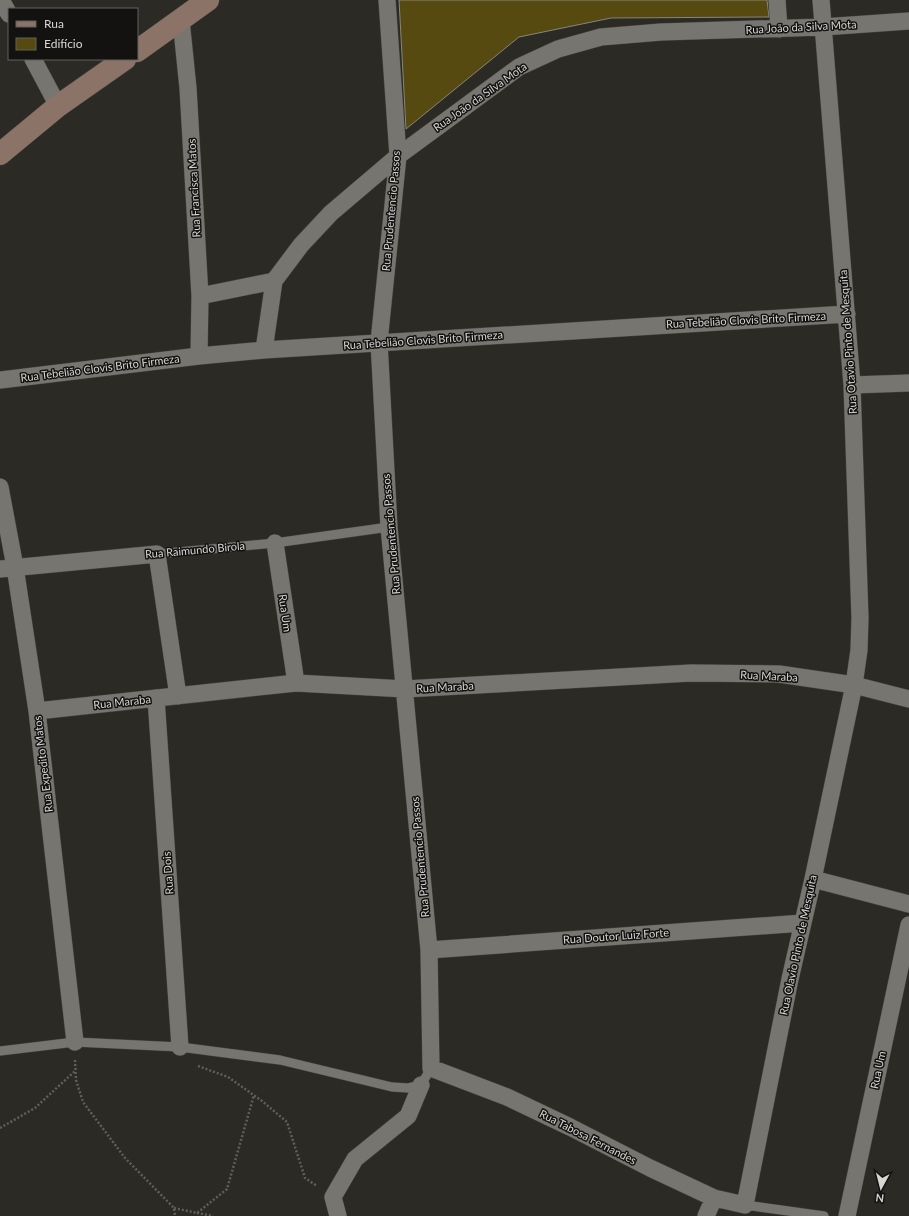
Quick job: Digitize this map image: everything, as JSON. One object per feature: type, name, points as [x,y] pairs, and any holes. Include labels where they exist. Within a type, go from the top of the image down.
[{"type":"street","points":[[1,0],[8,12]]},
{"type":"street","points":[[138,49],[182,20],[208,0]]},
{"type":"street","name":"Rua Prudentencio Passos","points":[[387,0],[398,156],[378,342],[389,527],[429,950],[431,1068]]},
{"type":"street","points":[[777,0],[779,29]]},
{"type":"street","name":"Rua Otavio Pinto de Mesquita","points":[[821,0],[852,385],[860,618],[859,650],[854,685]]},
{"type":"street","name":"Rua Francisca Matos","points":[[182,20],[188,88],[200,296],[199,356]]},
{"type":"street","name":"Rua João da Silva Mota","points":[[264,350],[274,281],[301,245],[321,224],[398,156],[519,67],[558,49],[601,37],[661,32],[823,28],[909,21]]},
{"type":"street","points":[[34,60],[58,106]]},
{"type":"street","points":[[0,154],[58,106],[124,60]]},
{"type":"street","points":[[200,296],[274,281]]},
{"type":"street","name":"Rua Tebelião Clovis Brito Firmeza","points":[[0,380],[199,356],[264,350],[847,314]]},
{"type":"street","points":[[852,385],[909,383]]},
{"type":"street","name":"Rua Expedito Matos","points":[[0,487],[7,568],[37,711],[76,1042]]},
{"type":"street","name":"Rua Um","points":[[275,543],[296,683]]},
{"type":"street","points":[[157,554],[178,696]]},
{"type":"street","name":"Rua Raimundo Birola","points":[[7,568],[157,554]]},
{"type":"street","name":"Rua Maraba","points":[[37,711],[296,683],[405,689],[691,673],[779,674],[854,685],[909,699]]},
{"type":"street","name":"Rua Olavio Pinto de Mesquita","points":[[745,1205],[788,987],[813,879],[854,685]]},
{"type":"street","name":"Rua Dois","points":[[156,698],[180,1047]]},
{"type":"street","points":[[813,879],[909,904]]},
{"type":"street","name":"Rua Doutor Luiz Forte","points":[[429,950],[803,923]]},
{"type":"street","name":"Rua Um","points":[[847,1216],[909,925]]},
{"type":"street","name":"Rua Tabosa Fernandes","points":[[431,1068],[507,1096],[650,1168],[714,1198],[745,1205]]},
{"type":"street","points":[[338,1216],[333,1196],[355,1159],[408,1116],[421,1084]]},
{"type":"street","points":[[706,1216],[714,1198]]},
{"type":"lane","name":"Rua Raimundo Birola","points":[[157,554],[275,543],[389,527]]},
{"type":"lane","points":[[0,1051],[76,1042],[180,1047],[280,1060],[392,1087],[408,1088],[421,1084],[431,1068]]},
{"type":"lane","points":[[745,1205],[824,1216]]},
{"type":"path","points":[[76,1042],[76,1080],[83,1102],[125,1158],[174,1208],[213,1216]]},
{"type":"path","points":[[180,1047],[197,1065],[228,1077],[254,1095],[287,1122],[305,1178],[333,1196]]},
{"type":"path","points":[[0,1128],[35,1108],[76,1070]]},
{"type":"path","points":[[197,1213],[227,1189],[254,1095]]},
{"type":"path","points":[[174,1208],[175,1216]]},
{"type":"building","points":[[399,0],[767,0],[769,17],[611,18],[519,37],[406,129]]}]
